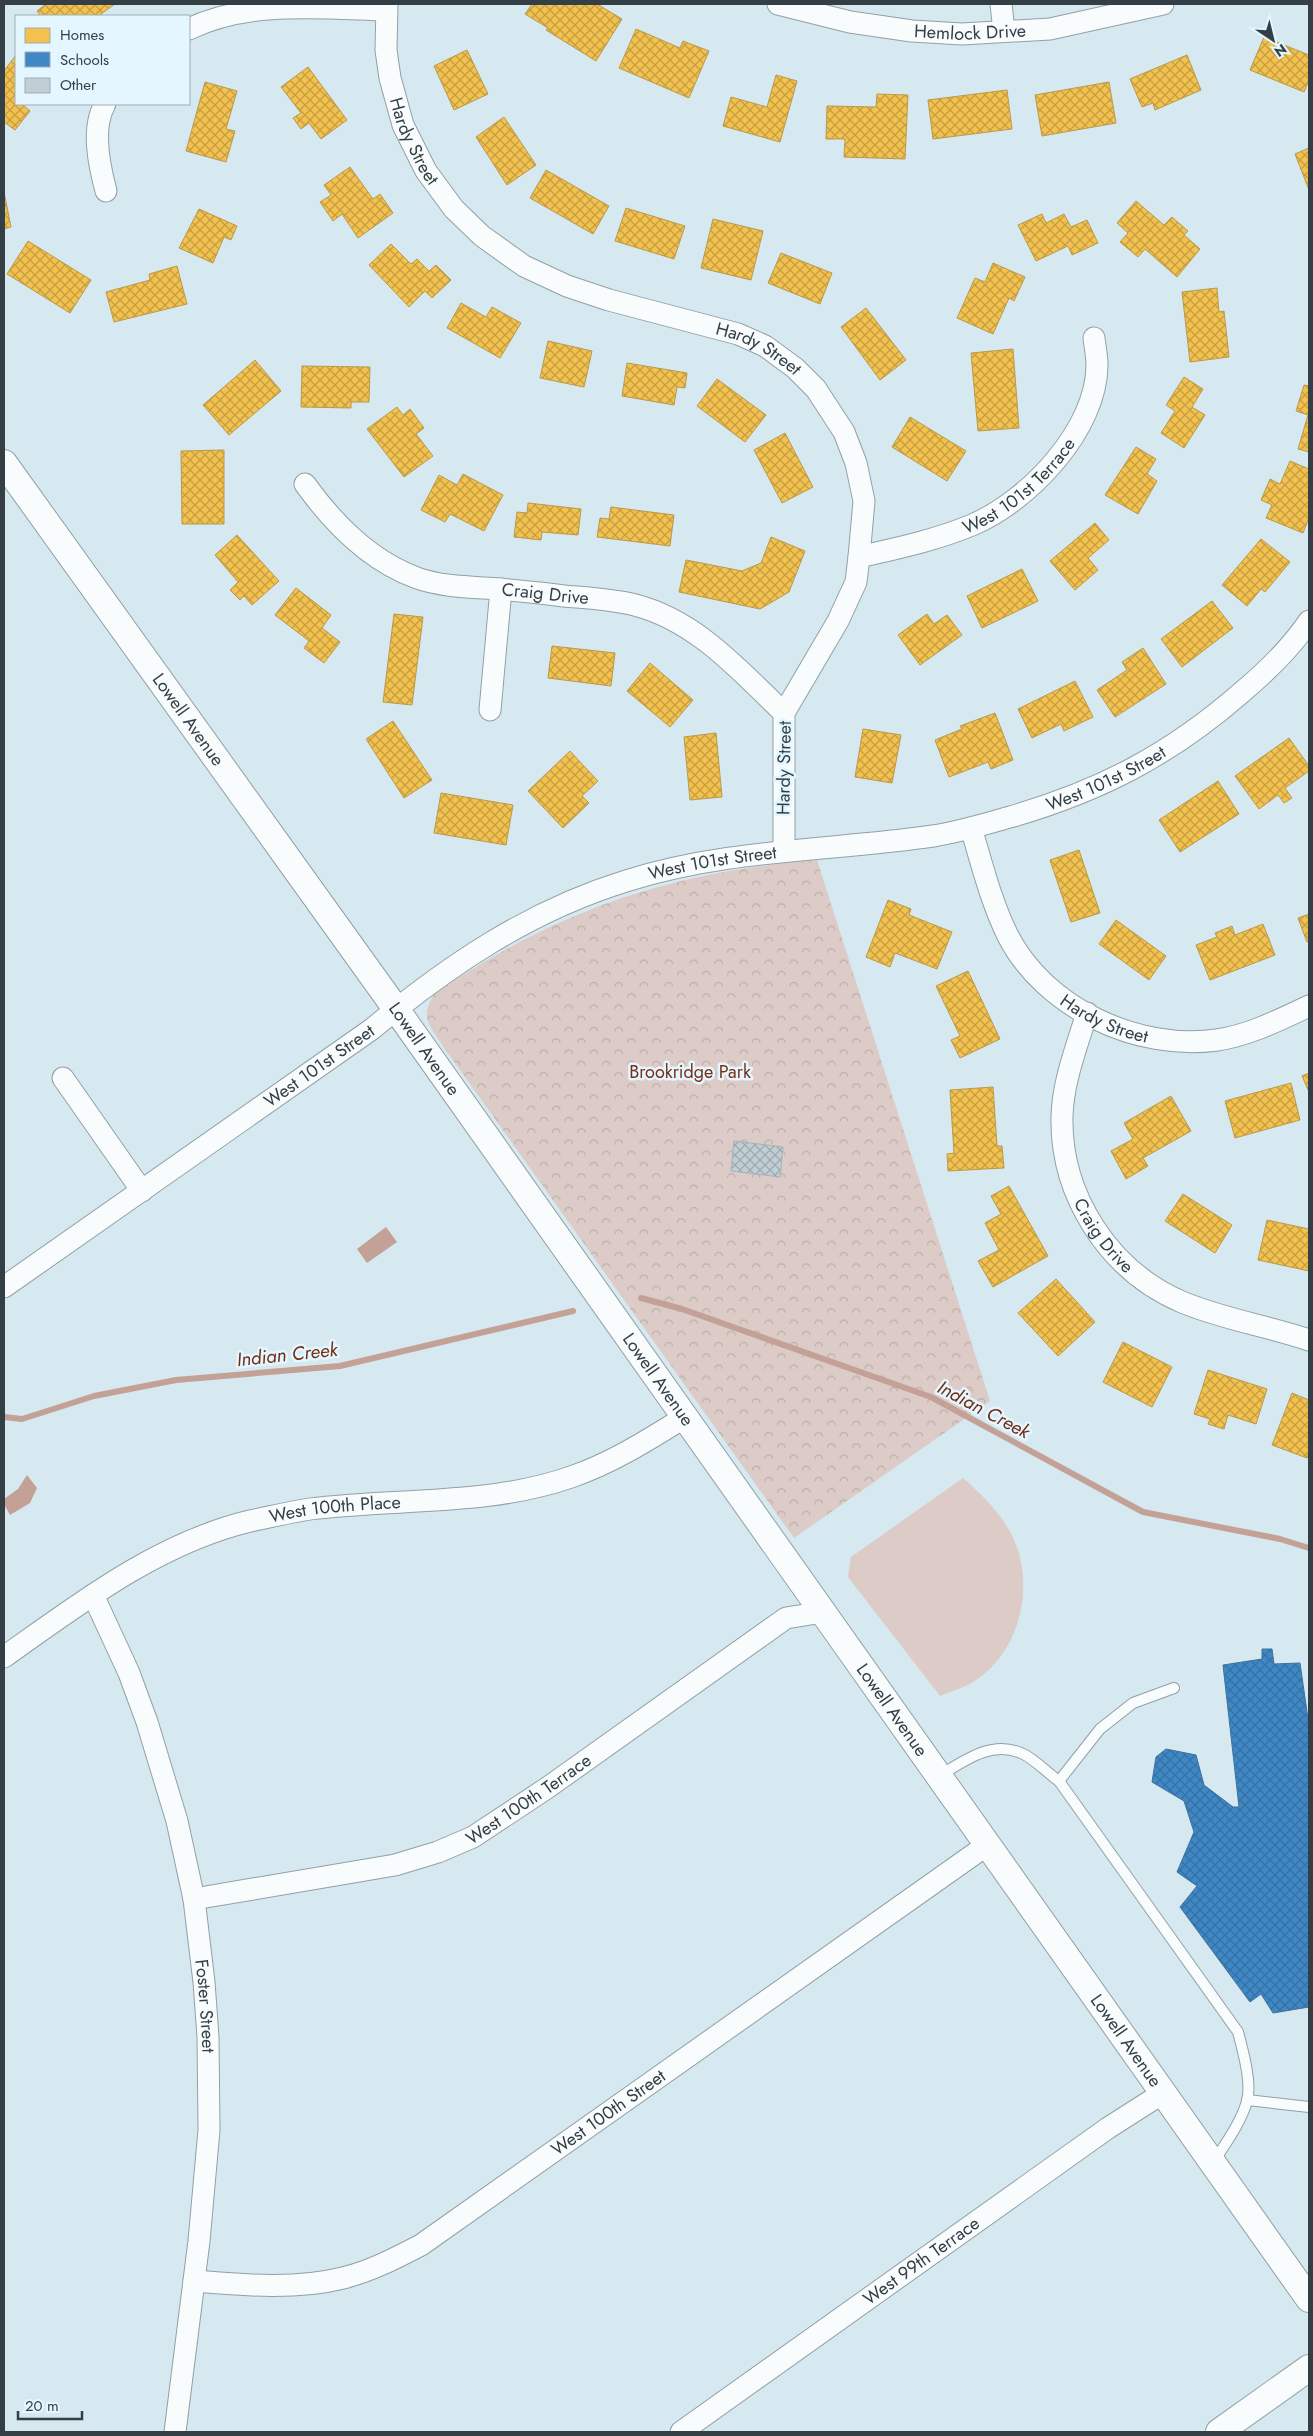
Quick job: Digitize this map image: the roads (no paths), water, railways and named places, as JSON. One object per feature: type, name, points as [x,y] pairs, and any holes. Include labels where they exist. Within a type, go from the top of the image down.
[{"type":"street","name":"Hemlock Drive","points":[[778,4],[850,22],[912,31],[962,34],[1050,28],[1162,4]]},
{"type":"street","points":[[1001,4],[1004,31]]},
{"type":"street","points":[[190,28],[205,20],[240,11],[267,7],[386,7]]},
{"type":"street","name":"Hardy Street","points":[[386,7],[386,50],[390,78],[403,125],[426,171],[454,209],[482,236],[524,266],[567,286],[609,300],[738,334],[765,346],[795,368],[816,389],[839,425],[856,463],[864,501],[856,582],[838,620],[784,714],[784,851]]},
{"type":"street","points":[[104,105],[101,110],[97,148],[106,191]]},
{"type":"street","name":"West 101st Terrace","points":[[859,556],[941,537],[975,524],[1007,506],[1041,478],[1063,453],[1084,418],[1098,365],[1094,338]]},
{"type":"street","name":"Lowell Avenue","points":[[4,463],[396,1009],[1309,2299]]},
{"type":"street","name":"Craig Drive","points":[[304,484],[324,510],[348,534],[374,555],[397,569],[418,578],[440,583],[635,605],[673,619],[699,635],[725,656],[784,714]]},
{"type":"street","points":[[490,710],[501,589]]},
{"type":"street","name":"West 101st Street","points":[[4,1287],[372,1029],[421,988],[483,946],[542,914],[625,881],[696,863],[784,851],[934,836],[971,828],[1060,802],[1111,781],[1169,748],[1217,714],[1263,674],[1309,620]]},
{"type":"street","name":"Hardy Street","points":[[971,828],[994,905],[1008,936],[1020,955],[1051,990],[1063,999],[1116,1029],[1145,1037],[1196,1042],[1246,1033],[1309,1006]]},
{"type":"street","name":"Craig Drive","points":[[1087,1013],[1064,1095],[1062,1136],[1069,1175],[1076,1194],[1085,1213],[1106,1246],[1140,1278],[1182,1302],[1309,1340]]},
{"type":"street","points":[[63,1078],[142,1191]]},
{"type":"street","name":"West 100th Place","points":[[4,1657],[137,1567],[196,1539],[248,1522],[309,1509],[472,1497],[516,1491],[571,1478],[609,1462],[685,1418]]},
{"type":"street","name":"Foster Street","points":[[94,1595],[129,1672],[148,1722],[177,1821],[194,1899],[208,2037],[209,2130],[194,2281],[175,2432]]},
{"type":"street","name":"West 100th Terrace","points":[[194,1899],[395,1865],[438,1852],[473,1837],[547,1788],[786,1618],[823,1612]]},
{"type":"street","name":"West 100th Street","points":[[194,2281],[256,2286],[305,2284],[343,2278],[383,2265],[421,2246],[987,1845]]},
{"type":"street","name":"West 99th Terrace","points":[[682,2432],[1108,2128],[1163,2094]]},
{"type":"street","points":[[1219,2432],[1309,2368]]},
{"type":"lane","points":[[1059,1781],[1100,1729],[1133,1703],[1174,1688]]},
{"type":"lane","points":[[939,1776],[980,1752],[1004,1749],[1022,1753],[1059,1781],[1238,2032],[1245,2063],[1247,2100],[1238,2122],[1213,2164]]},
{"type":"lane","points":[[1247,2100],[1309,2107]]},
{"type":"waterway","name":"Indian Creek","points":[[641,1298],[682,1309],[931,1397],[1143,1512],[1280,1539],[1309,1548]]},
{"type":"waterway","name":"Indian Creek","points":[[4,1417],[22,1419],[94,1396],[176,1380],[340,1366],[573,1311]]},
{"type":"park label","name":"Brookridge Park","points":[[690,1072]]}]
